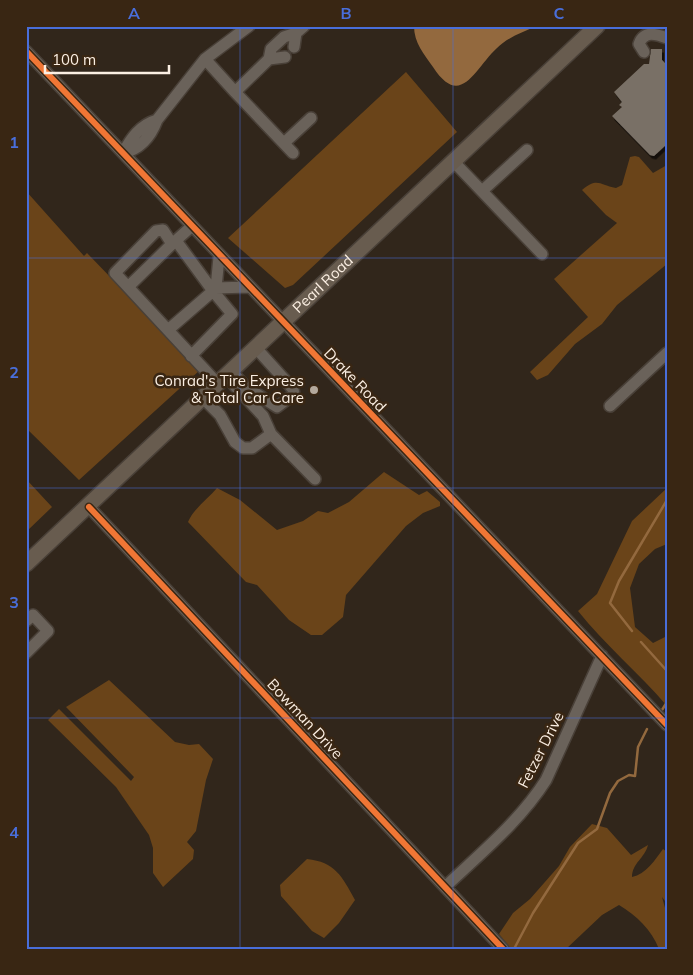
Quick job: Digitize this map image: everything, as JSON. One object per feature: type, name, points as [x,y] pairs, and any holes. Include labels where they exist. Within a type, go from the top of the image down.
[{"type":"main road","name":"Pearl Road","points":[[26,564],[89,507],[597,26]]},
{"type":"street","points":[[123,153],[129,140],[147,123],[157,120],[205,59],[249,26]]},
{"type":"street","points":[[235,92],[269,59],[271,49],[284,37],[300,30]]},
{"type":"street","points":[[294,47],[300,30]]},
{"type":"street","points":[[644,52],[639,44],[645,36],[654,33],[667,38]]},
{"type":"street","name":"Drake Road","points":[[26,51],[282,323],[667,725]]},
{"type":"street","points":[[269,59],[285,57]]},
{"type":"street","points":[[205,59],[293,153]]},
{"type":"street","points":[[284,143],[311,118]]},
{"type":"street","points":[[482,191],[528,150]]},
{"type":"street","points":[[453,161],[542,254]]},
{"type":"street","points":[[128,288],[192,226]]},
{"type":"street","points":[[191,356],[232,314],[215,289],[163,230],[156,231],[115,273],[191,356],[277,407],[294,394],[293,388],[256,348]]},
{"type":"street","points":[[215,289],[219,256]]},
{"type":"street","points":[[168,330],[215,289],[248,287]]},
{"type":"street","points":[[610,406],[667,353]]},
{"type":"street","points":[[225,377],[263,416],[271,434],[315,479]]},
{"type":"street","points":[[204,398],[220,415],[235,442],[243,448],[252,448],[271,434]]},
{"type":"street","name":"Bowman Drive","points":[[89,507],[503,949]]},
{"type":"street","points":[[26,621],[33,615],[48,631],[26,653]]},
{"type":"street","name":"Fetzer Drive","points":[[445,887],[522,813],[536,796],[546,780],[602,656]]},
{"type":"shaded area","points":[[414,26],[537,26],[501,44],[467,81],[460,85],[452,85],[443,79],[423,53],[414,32]]},
{"type":"shaded area","points":[[406,72],[457,132],[293,285],[285,288],[228,238]]},
{"type":"shaded area","points":[[630,157],[639,157],[653,173],[667,165],[667,264],[617,305],[602,324],[575,344],[548,375],[537,380],[530,372],[588,317],[554,279],[617,223],[606,215],[582,190],[595,183],[616,188],[622,185]]},
{"type":"shaded area","points":[[26,191],[84,256],[87,253],[200,370],[79,480],[26,428]]},
{"type":"shaded area","points":[[384,472],[419,495],[427,491],[440,502],[440,506],[423,513],[406,526],[346,595],[343,617],[322,635],[311,635],[289,620],[257,585],[246,582],[188,522],[197,508],[217,488],[240,500],[277,530],[303,521],[318,511],[328,513],[349,502]]},
{"type":"shaded area","points":[[26,479],[52,507],[26,532]]},
{"type":"shaded area","points":[[667,488],[667,544],[655,549],[639,564],[630,588],[635,627],[653,643],[667,636],[667,706],[599,636],[578,611],[597,594],[632,521]]},
{"type":"shaded area","points":[[109,680],[175,742],[189,745],[199,744],[213,759],[206,780],[196,831],[187,842],[194,850],[193,859],[163,887],[153,873],[153,848],[149,835],[116,787],[48,720],[59,709],[131,781],[134,777],[66,707]]},
{"type":"shaded area","points":[[592,824],[607,828],[631,855],[648,845],[634,868],[632,877],[646,870],[663,849],[667,852],[667,899],[665,901],[662,897],[667,915],[667,949],[659,949],[652,935],[643,924],[619,905],[602,915],[566,949],[511,949],[499,934],[513,913],[530,899],[559,866],[570,847]]},
{"type":"shaded area","points":[[307,859],[324,863],[337,872],[355,900],[339,923],[324,938],[312,931],[281,896],[280,885]]},
{"type":"building","points":[[651,49],[662,49],[662,60],[667,65],[667,144],[654,156],[650,155],[612,116],[622,107],[619,105],[622,102],[614,92],[644,64],[649,64]]},
{"type":"waterway","points":[[632,631],[610,603],[619,581],[667,500]]},
{"type":"waterway","points":[[641,642],[667,671]]},
{"type":"waterway","points":[[662,710],[667,702]]},
{"type":"waterway","points":[[514,949],[533,913],[578,843],[597,829],[610,793],[618,781],[629,775],[635,776],[638,747],[647,729]]},
{"type":"cycle path","points":[[26,51],[667,725]]},
{"type":"cycle path","points":[[89,507],[503,949]]},
{"type":"place","name":"Conrad's Tire Express & Total Car Care","points":[[314,390]]}]
